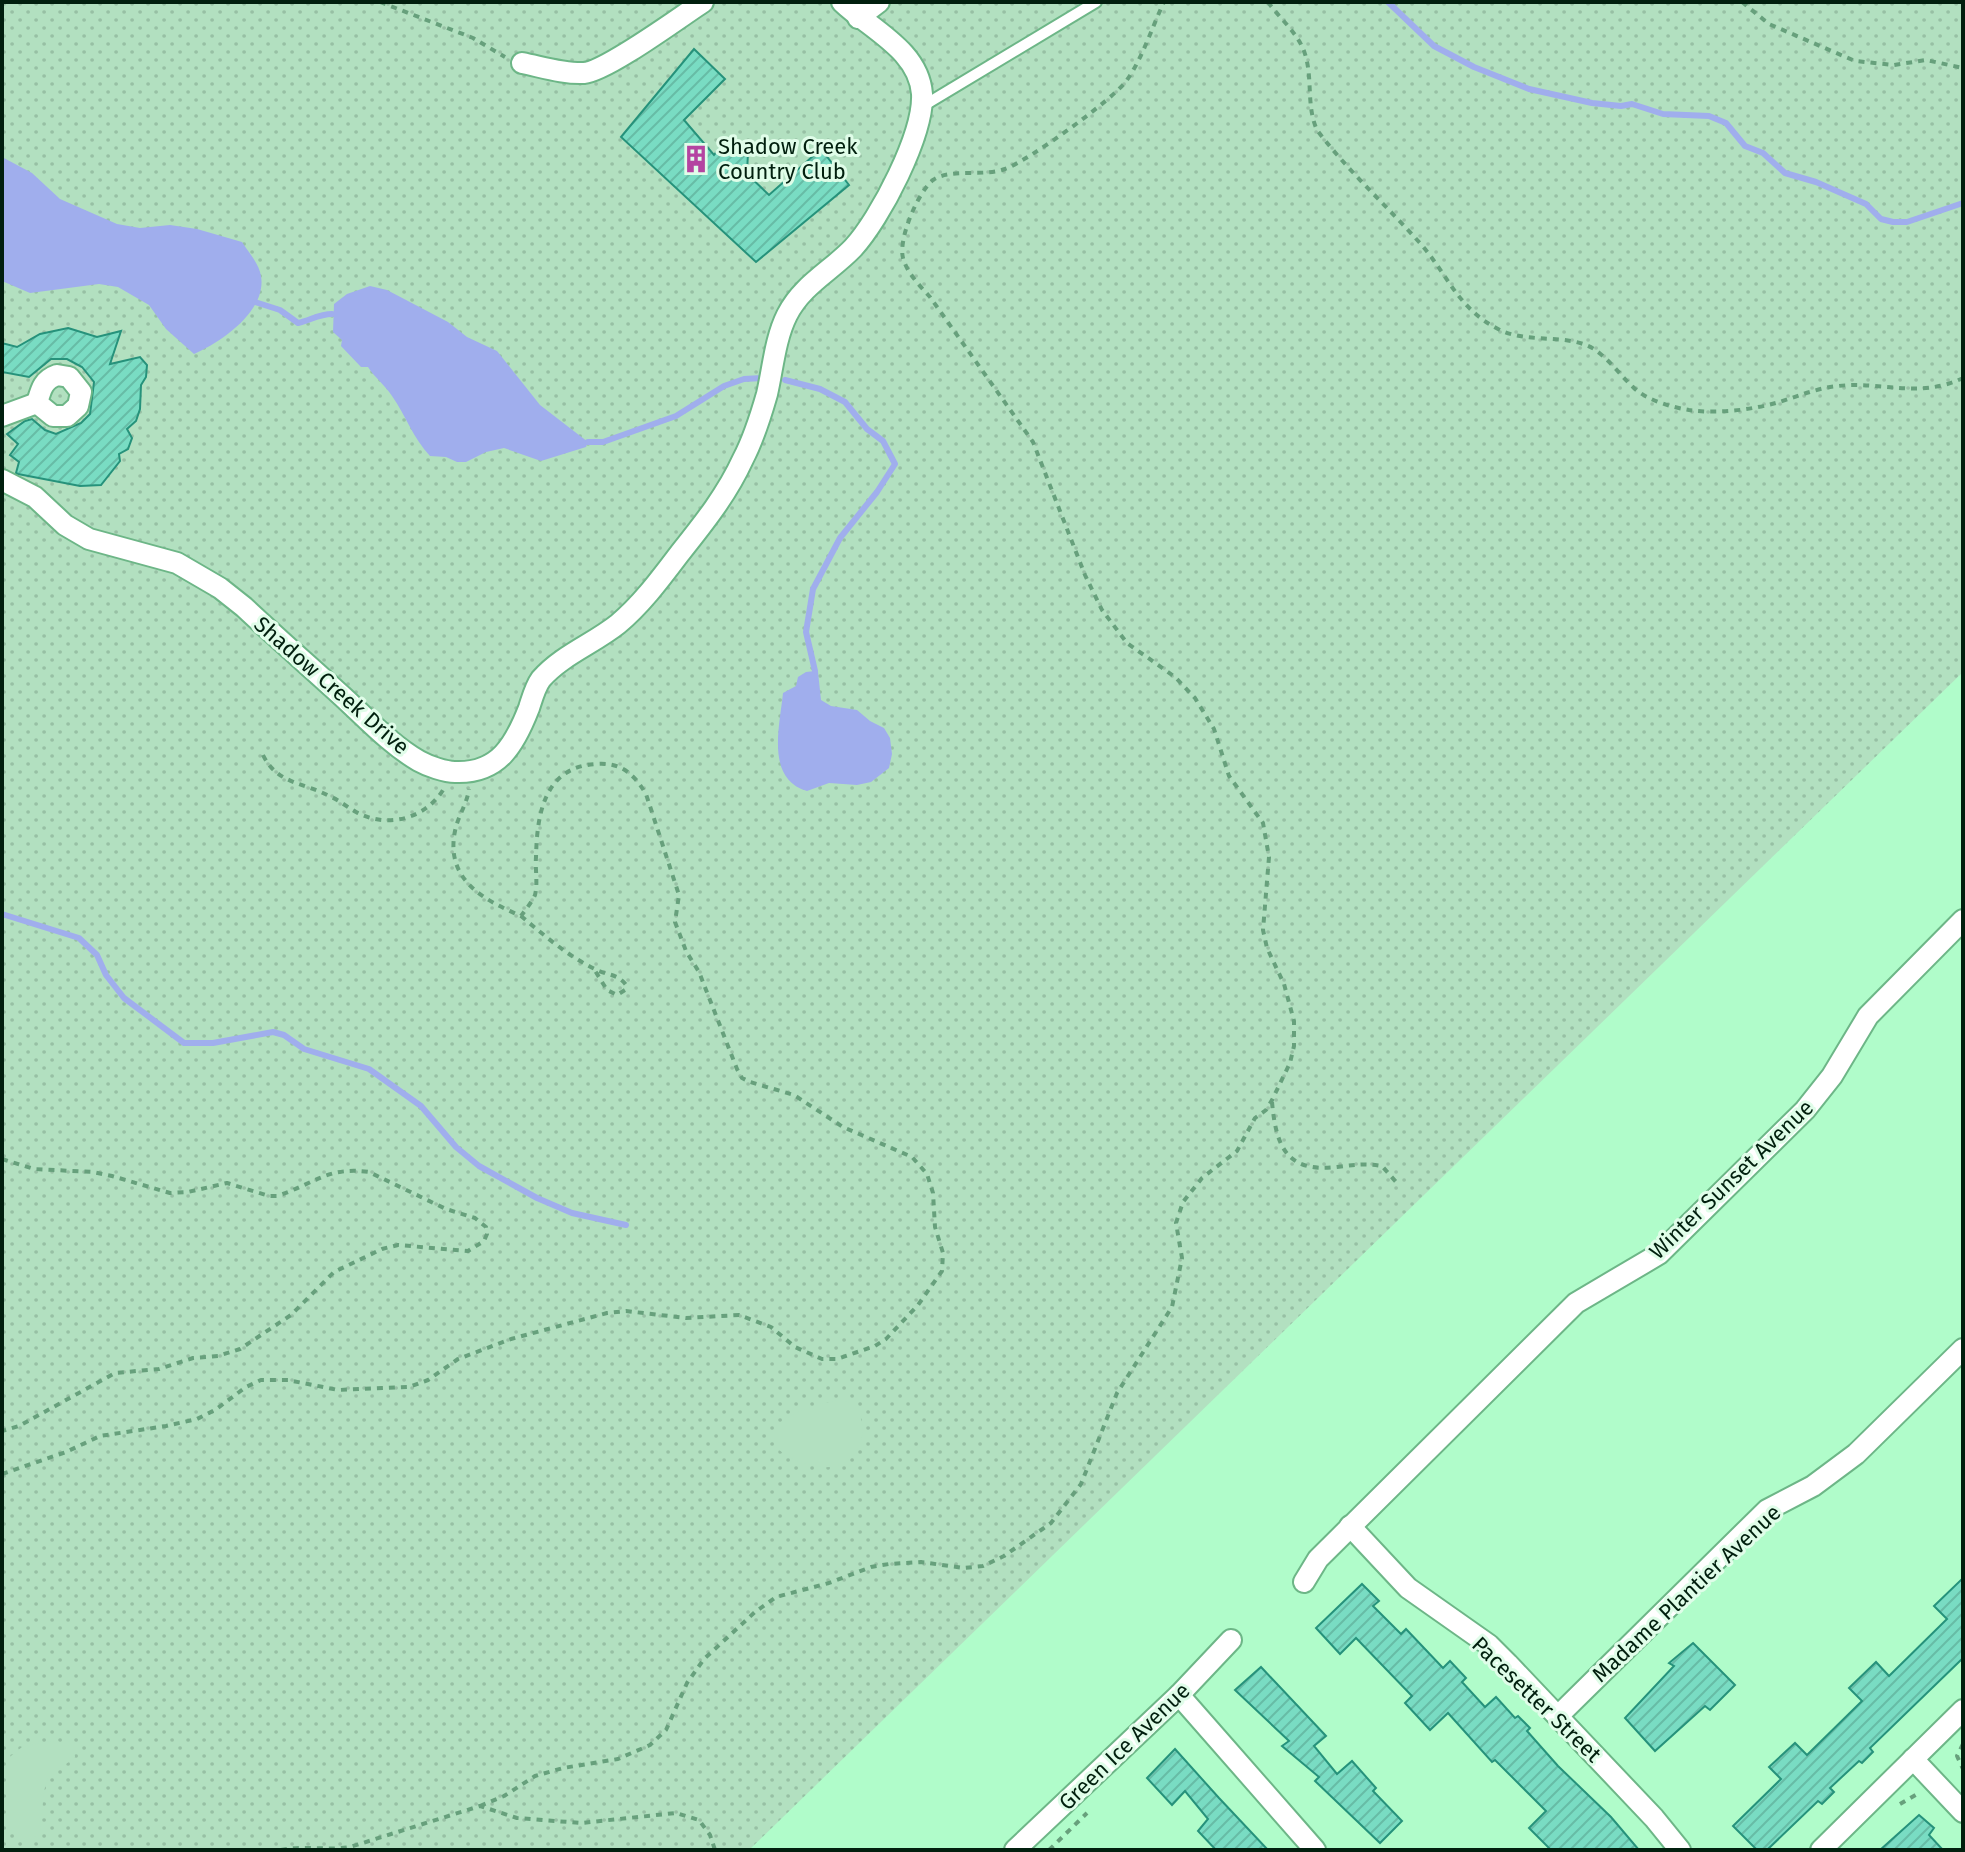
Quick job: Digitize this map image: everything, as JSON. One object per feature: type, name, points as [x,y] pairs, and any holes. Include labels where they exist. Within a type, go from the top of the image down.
[{"type":"street","points":[[522,63],[569,73],[588,73],[608,64],[703,2]]},
{"type":"street","name":"Shadow Creek Drive","points":[[2,480],[35,497],[65,525],[89,539],[177,563],[220,588],[380,731],[420,762],[454,772],[483,769],[509,751],[539,682],[561,661],[598,640],[622,620],[647,595],[721,501],[744,458],[766,396],[787,315],[814,280],[853,248],[870,226],[901,170],[914,138],[922,93],[911,64],[899,47],[858,18],[842,2]]},
{"type":"street","points":[[858,18],[879,2]]},
{"type":"street","points":[[2,416],[37,403]]},
{"type":"street","name":"Winter Sunset Avenue","points":[[1304,1582],[1318,1559],[1350,1526],[1576,1303],[1659,1254],[1805,1110],[1832,1076],[1868,1016],[1963,920]]},
{"type":"street","name":"Madame Plantier Avenue","points":[[1558,1716],[1767,1510],[1813,1486],[1856,1454],[1963,1349]]},
{"type":"street","name":"Pacesetter Street","points":[[1350,1526],[1408,1588],[1489,1645],[1654,1818],[1680,1850]]},
{"type":"street","name":"Green Ice Avenue","points":[[1015,1850],[1179,1695],[1231,1640]]},
{"type":"street","points":[[1179,1695],[1315,1850]]},
{"type":"street","points":[[1821,1850],[1963,1710]]},
{"type":"street","points":[[1913,1759],[1963,1812]]},
{"type":"lane","points":[[920,107],[1096,2]]},
{"type":"path","points":[[380,2],[473,38],[499,54],[522,63]]},
{"type":"path","points":[[281,1850],[350,1847],[480,1806],[504,1796],[535,1776],[618,1759],[650,1745],[666,1730],[695,1669],[755,1612],[776,1597],[889,1564],[921,1562],[964,1568],[983,1566],[1004,1556],[1051,1523],[1081,1484],[1117,1393],[1172,1307],[1182,1258],[1176,1223],[1183,1202],[1202,1178],[1237,1151],[1255,1118],[1266,1110],[1290,1063],[1296,1033],[1284,984],[1267,948],[1263,930],[1269,857],[1263,823],[1229,776],[1214,729],[1195,698],[1175,677],[1127,643],[1102,610],[1085,575],[1033,442],[915,280],[903,258],[901,246],[920,196],[933,180],[941,176],[982,174],[1005,169],[1056,137],[1118,90],[1127,80],[1164,2]]},
{"type":"path","points":[[1268,2],[1294,33],[1305,53],[1312,119],[1317,130],[1368,189],[1422,244],[1457,297],[1470,311],[1502,331],[1532,339],[1586,346],[1607,360],[1635,390],[1688,410],[1733,410],[1777,403],[1835,386],[1922,388],[1944,386],[1963,378]]},
{"type":"path","points":[[1742,2],[1769,24],[1855,61],[1894,65],[1926,60],[1963,68]]},
{"type":"path","points":[[263,755],[274,773],[330,796],[357,813],[384,820],[403,819],[429,809],[449,783]]},
{"type":"path","points":[[2,1474],[66,1452],[100,1436],[197,1419],[261,1380],[288,1380],[338,1390],[409,1387],[428,1380],[458,1359],[541,1330],[607,1313],[626,1311],[686,1318],[739,1315],[771,1327],[795,1347],[822,1359],[837,1359],[875,1346],[902,1322],[934,1285],[944,1263],[927,1174],[912,1157],[843,1127],[794,1095],[742,1078],[675,922],[679,895],[675,880],[646,794],[629,771],[611,764],[586,764],[569,771],[546,794],[538,834],[534,897],[521,916]]},
{"type":"path","points":[[466,783],[469,792],[455,832],[455,861],[466,881],[481,897],[521,916],[563,950],[594,969],[620,978],[626,985],[625,990],[617,995],[610,993],[594,969]]},
{"type":"path","points":[[1272,1100],[1278,1141],[1293,1160],[1305,1166],[1325,1168],[1351,1164],[1382,1166],[1397,1183]]},
{"type":"path","points":[[2,1159],[34,1169],[103,1174],[178,1193],[227,1183],[277,1196],[335,1171],[369,1172],[446,1209],[475,1218],[486,1227],[487,1234],[484,1241],[468,1251],[398,1245],[382,1249],[334,1272],[291,1315],[240,1349],[218,1356],[193,1358],[159,1369],[115,1373],[19,1426],[2,1431]]},
{"type":"path","points":[[1963,1744],[1957,1756],[1963,1769]]},
{"type":"path","points":[[1897,1807],[1906,1798],[1922,1793]]},
{"type":"path","points":[[480,1806],[517,1818],[581,1823],[676,1813],[699,1820],[710,1835],[715,1850]]},
{"type":"green space","points":[[2,2],[1963,2],[1963,672],[749,1850],[2,1850]]},
{"type":"green space","points":[[841,1400],[853,1405],[860,1415],[863,1428],[855,1453],[845,1463],[830,1467],[810,1465],[776,1447],[773,1432],[784,1420],[813,1406]]},
{"type":"green space","points":[[52,1741],[71,1746],[75,1757],[48,1778],[40,1832],[32,1839],[19,1839],[8,1823],[6,1760],[22,1747]]},
{"type":"water","points":[[2,157],[32,173],[60,199],[117,224],[140,228],[170,225],[242,242],[256,262],[261,276],[261,289],[250,313],[217,342],[194,354],[166,329],[149,305],[118,287],[99,284],[30,293],[2,281]]},
{"type":"water","points":[[370,286],[387,290],[497,351],[540,405],[588,442],[586,447],[541,461],[504,448],[486,452],[466,462],[430,456],[389,392],[368,367],[361,367],[341,346],[342,340],[333,332],[334,304],[347,294]]},
{"type":"water","points":[[818,672],[821,700],[831,706],[857,710],[884,728],[890,738],[892,754],[889,768],[871,782],[857,785],[829,783],[807,791],[794,785],[785,775],[778,750],[783,693],[796,686],[798,677]]},
{"type":"building","name":"Shadow Creek Country Club","points":[[694,49],[725,79],[684,120],[714,155],[723,144],[739,143],[748,152],[747,174],[769,195],[821,149],[849,185],[756,262],[621,137]]},
{"type":"building","points":[[68,328],[97,337],[121,331],[110,364],[140,357],[147,365],[146,377],[141,385],[140,409],[136,421],[127,429],[132,438],[128,449],[119,454],[120,461],[101,485],[80,486],[18,474],[19,462],[10,455],[18,444],[7,434],[25,421],[32,419],[45,430],[56,434],[81,423],[90,414],[94,382],[82,367],[67,359],[51,359],[29,377],[2,372],[2,343],[17,347],[40,334]]},
{"type":"building","points":[[1963,1578],[1963,1658],[1870,1748],[1873,1752],[1862,1763],[1859,1761],[1830,1788],[1834,1792],[1822,1804],[1818,1801],[1767,1850],[1757,1850],[1733,1826],[1781,1779],[1769,1767],[1795,1743],[1807,1755],[1862,1701],[1849,1688],[1876,1662],[1889,1676],[1947,1619],[1934,1606]]},
{"type":"building","points":[[1362,1584],[1379,1601],[1373,1606],[1401,1634],[1406,1629],[1443,1668],[1450,1661],[1466,1678],[1462,1682],[1485,1707],[1496,1697],[1515,1718],[1518,1716],[1558,1766],[1611,1817],[1639,1850],[1551,1850],[1529,1828],[1546,1811],[1495,1760],[1492,1762],[1448,1713],[1430,1730],[1405,1703],[1412,1696],[1356,1638],[1340,1654],[1316,1628]]},
{"type":"building","points":[[1693,1643],[1735,1685],[1710,1710],[1705,1706],[1655,1751],[1625,1718],[1674,1666],[1669,1663]]},
{"type":"building","points":[[1261,1667],[1326,1736],[1314,1746],[1337,1774],[1352,1761],[1376,1788],[1373,1791],[1402,1821],[1380,1843],[1315,1781],[1319,1777],[1282,1746],[1289,1741],[1235,1690]]},
{"type":"building","points":[[1175,1749],[1268,1850],[1216,1850],[1198,1831],[1208,1819],[1185,1791],[1172,1805],[1147,1778]]},
{"type":"building","points":[[1919,1815],[1934,1828],[1929,1835],[1943,1850],[1880,1850]]},
{"type":"waterway","points":[[1388,2],[1434,46],[1474,67],[1529,89],[1592,103],[1632,104],[1663,114],[1709,116],[1726,123],[1745,146],[1763,153],[1785,173],[1816,182],[1866,204],[1881,219],[1907,222],[1963,203]]},
{"type":"waterway","points":[[255,302],[280,310],[298,323],[332,314]]},
{"type":"waterway","points":[[588,442],[603,442],[676,416],[724,386],[744,379],[762,378]]},
{"type":"waterway","points":[[785,380],[820,389],[845,402],[867,429],[883,441],[895,464],[840,538],[813,589],[806,632],[815,671]]},
{"type":"waterway","points":[[2,914],[79,938],[97,955],[106,975],[124,998],[184,1043],[213,1043],[273,1032],[284,1035],[304,1049],[369,1069],[421,1106],[456,1147],[479,1166],[572,1213],[626,1225]]},
{"type":"place","name":"Shadow Creek Country Club","points":[[696,159]]}]
